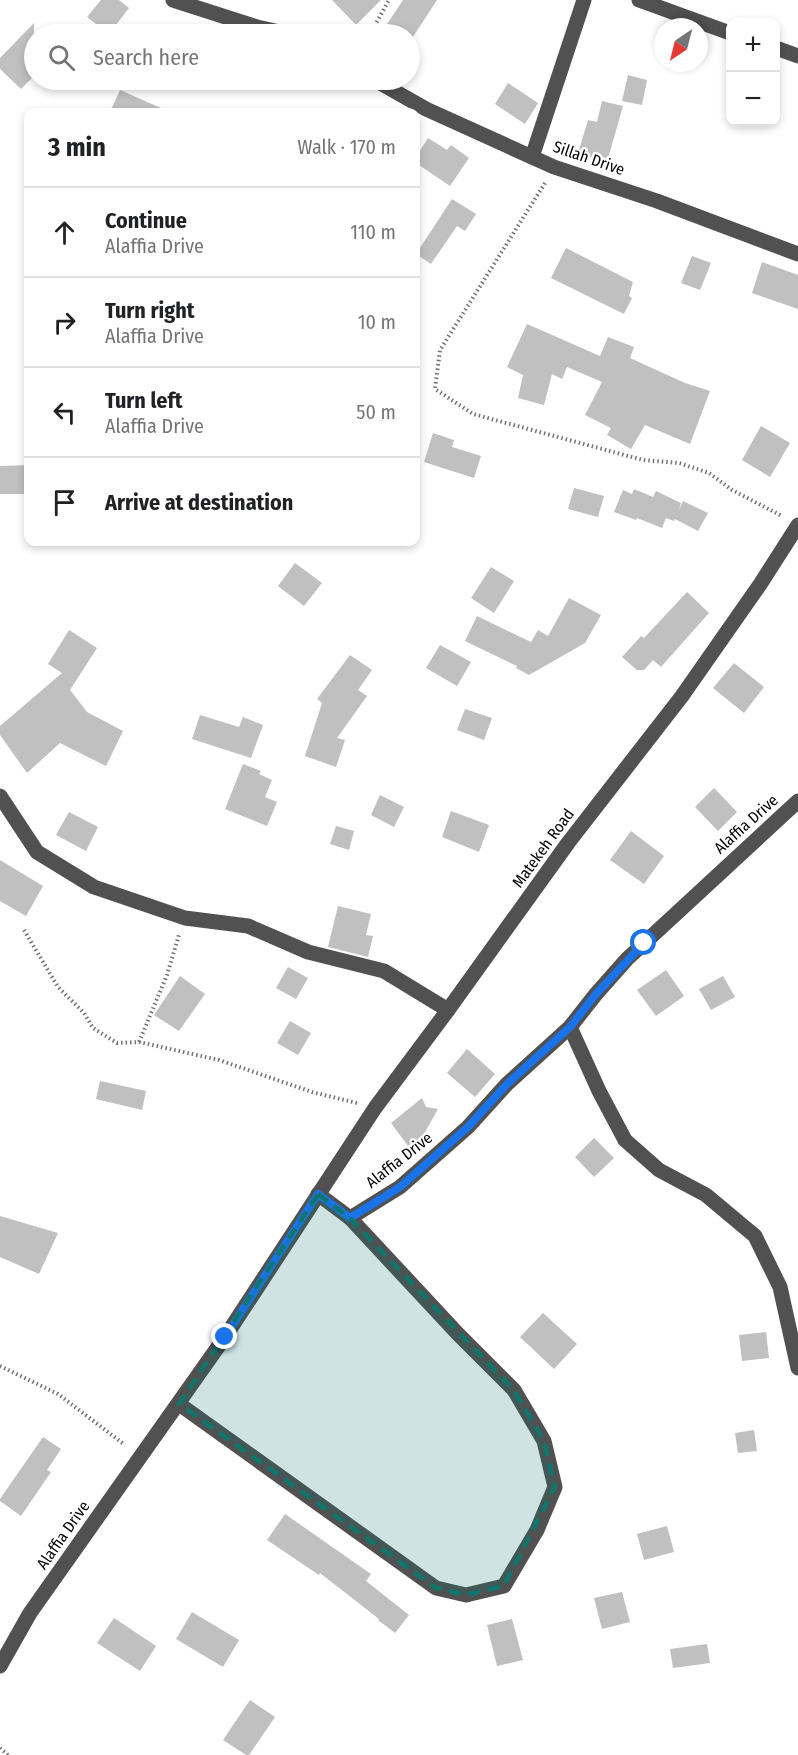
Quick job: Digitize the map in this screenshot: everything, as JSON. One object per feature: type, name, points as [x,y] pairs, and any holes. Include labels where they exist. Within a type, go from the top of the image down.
[{"type":"street","points":[[173,0],[248,24]]},
{"type":"street","points":[[532,157],[584,0]]},
{"type":"street","points":[[639,0],[726,32]]},
{"type":"street","points":[[780,49],[798,56]]},
{"type":"street","name":"Sillah Drive","points":[[393,90],[426,109],[554,167],[657,201],[798,254]]},
{"type":"street","name":"Matekeh Road","points":[[318,1194],[375,1108],[568,843],[682,696],[761,583],[793,522]]},
{"type":"street","points":[[0,796],[37,852],[94,887],[185,918],[248,926],[308,952],[384,971],[448,1010]]},
{"type":"street","name":"Alaffia Drive","points":[[350,1218],[400,1187],[468,1127],[507,1084],[570,1027],[627,959],[798,801]]},
{"type":"street","points":[[570,1027],[599,1091],[625,1140],[659,1170],[706,1195],[755,1236],[780,1287],[798,1368]]},
{"type":"street","points":[[178,1404],[436,1588],[466,1595],[504,1586],[537,1530],[555,1487],[544,1441],[514,1390],[458,1334],[350,1218],[318,1194]]},
{"type":"street","name":"Alaffia Drive","points":[[0,1666],[30,1613],[225,1337],[318,1194]]},
{"type":"path","points":[[376,24],[389,0]]},
{"type":"path","points":[[554,167],[440,350],[435,389],[473,414],[643,460],[679,463],[709,473],[732,490],[793,522]]},
{"type":"path","points":[[139,1042],[166,975],[185,918]]},
{"type":"path","points":[[24,930],[58,987],[84,1013],[93,1028],[117,1043],[139,1042],[219,1060],[312,1092],[375,1108]]},
{"type":"path","points":[[0,1366],[58,1394],[140,1456]]},
{"type":"path","points":[[0,1748],[8,1755]]},
{"type":"highlighted area","points":[[318,1194],[350,1218],[514,1390],[544,1441],[555,1487],[504,1586],[466,1595],[436,1588],[179,1404]]},
{"type":"building","points":[[101,0],[119,0],[129,8],[117,24],[96,24],[87,17]]},
{"type":"building","points":[[332,0],[381,0],[357,24]]},
{"type":"building","points":[[403,0],[437,0],[420,26],[420,24],[387,24]]},
{"type":"building","points":[[24,33],[24,86],[21,89],[0,69],[0,58]]},
{"type":"building","points":[[628,75],[647,80],[642,105],[622,101]]},
{"type":"building","points":[[508,83],[538,103],[525,124],[495,104]]},
{"type":"building","points":[[120,90],[161,108],[112,108]]},
{"type":"building","points":[[602,101],[623,106],[607,162],[578,153],[588,120],[597,122]]},
{"type":"building","points":[[428,138],[447,150],[451,145],[469,158],[450,186],[420,166],[420,151]]},
{"type":"building","points":[[452,199],[476,214],[465,231],[457,226],[431,264],[420,257],[420,248]]},
{"type":"building","points":[[566,248],[633,282],[629,296],[632,298],[624,314],[551,278]]},
{"type":"building","points":[[692,256],[711,263],[700,290],[681,283]]},
{"type":"building","points":[[762,262],[798,275],[798,309],[752,293]]},
{"type":"building","points":[[527,324],[600,356],[608,337],[634,347],[630,358],[685,383],[710,391],[690,444],[645,425],[631,449],[607,435],[611,428],[585,415],[602,382],[567,367],[562,379],[552,374],[544,405],[518,398],[523,375],[507,367]]},
{"type":"building","points":[[761,426],[790,443],[770,477],[742,460]]},
{"type":"building","points":[[433,433],[454,440],[452,447],[481,456],[474,478],[424,462]]},
{"type":"building","points":[[24,465],[24,494],[0,494],[0,466]]},
{"type":"building","points":[[574,488],[604,496],[598,517],[568,509]]},
{"type":"building","points":[[634,489],[653,497],[656,491],[681,503],[679,510],[683,501],[708,513],[698,531],[675,519],[674,521],[666,518],[662,528],[614,512],[623,490],[632,494]]},
{"type":"building","points":[[295,563],[322,583],[304,606],[278,586]]},
{"type":"building","points":[[491,567],[514,581],[494,613],[471,598]]},
{"type":"building","points":[[687,592],[709,613],[661,667],[653,660],[644,670],[637,670],[622,657],[641,636],[644,638]]},
{"type":"building","points":[[569,598],[601,615],[585,643],[529,675],[516,668],[517,666],[465,641],[477,616],[531,642],[538,630],[548,636]]},
{"type":"building","points":[[69,630],[97,648],[70,690],[87,712],[123,731],[106,766],[60,743],[27,773],[0,735],[0,726],[62,673],[48,664]]},
{"type":"building","points":[[440,645],[471,662],[457,686],[426,668]]},
{"type":"building","points":[[350,655],[372,670],[358,690],[367,696],[337,738],[345,740],[336,767],[305,756],[322,703],[317,699]]},
{"type":"building","points":[[734,663],[764,687],[744,713],[713,688]]},
{"type":"building","points":[[465,709],[492,718],[484,740],[457,730]]},
{"type":"building","points":[[200,715],[239,727],[243,717],[263,725],[251,758],[192,739]]},
{"type":"building","points":[[243,764],[261,771],[259,774],[272,780],[265,797],[277,802],[267,826],[225,809]]},
{"type":"building","points":[[714,788],[737,812],[718,831],[695,807]]},
{"type":"building","points":[[380,795],[404,807],[394,827],[371,815]]},
{"type":"building","points":[[451,811],[489,825],[479,852],[442,837]]},
{"type":"building","points":[[69,812],[98,827],[86,851],[56,835]]},
{"type":"building","points":[[336,826],[354,831],[349,850],[330,844]]},
{"type":"building","points":[[631,831],[664,856],[644,884],[610,860]]},
{"type":"building","points":[[0,860],[43,886],[26,916],[0,901]]},
{"type":"building","points":[[338,906],[371,914],[366,935],[373,936],[368,957],[328,947]]},
{"type":"building","points":[[288,967],[308,978],[296,999],[276,988]]},
{"type":"building","points":[[666,970],[684,996],[656,1016],[637,990]]},
{"type":"building","points":[[180,976],[205,994],[179,1031],[154,1015]]},
{"type":"building","points":[[723,976],[735,997],[711,1010],[699,989]]},
{"type":"building","points":[[290,1021],[311,1033],[298,1055],[277,1043]]},
{"type":"building","points":[[467,1049],[495,1074],[475,1097],[447,1073]]},
{"type":"building","points":[[100,1081],[146,1091],[142,1110],[96,1099]]},
{"type":"building","points":[[422,1098],[426,1107],[438,1109],[424,1134],[427,1137],[411,1150],[391,1123]]},
{"type":"building","points":[[594,1138],[614,1158],[594,1177],[575,1157]]},
{"type":"building","points":[[0,1216],[58,1233],[39,1274],[0,1257]]},
{"type":"building","points":[[543,1313],[577,1344],[554,1369],[520,1337]]},
{"type":"building","points":[[766,1332],[769,1358],[742,1361],[739,1335]]},
{"type":"building","points":[[754,1430],[757,1451],[738,1453],[735,1433]]},
{"type":"building","points":[[43,1437],[61,1449],[47,1470],[51,1472],[21,1516],[0,1499]]},
{"type":"building","points":[[285,1514],[371,1574],[366,1581],[409,1615],[395,1633],[320,1573],[319,1575],[267,1540]]},
{"type":"building","points":[[667,1526],[674,1552],[644,1560],[637,1534]]},
{"type":"building","points":[[622,1592],[630,1622],[602,1629],[594,1598]]},
{"type":"building","points":[[192,1612],[239,1640],[223,1667],[176,1639]]},
{"type":"building","points":[[114,1618],[156,1646],[140,1671],[97,1643]]},
{"type":"building","points":[[512,1619],[523,1660],[497,1666],[487,1625]]},
{"type":"building","points":[[707,1644],[710,1663],[673,1668],[670,1649]]},
{"type":"building","points":[[250,1700],[275,1717],[249,1755],[246,1755],[223,1740]]},
{"type":"route","points":[[225,1337],[318,1194],[350,1218],[400,1187],[468,1127],[507,1084],[570,1027],[596,994],[644,943]]}]
